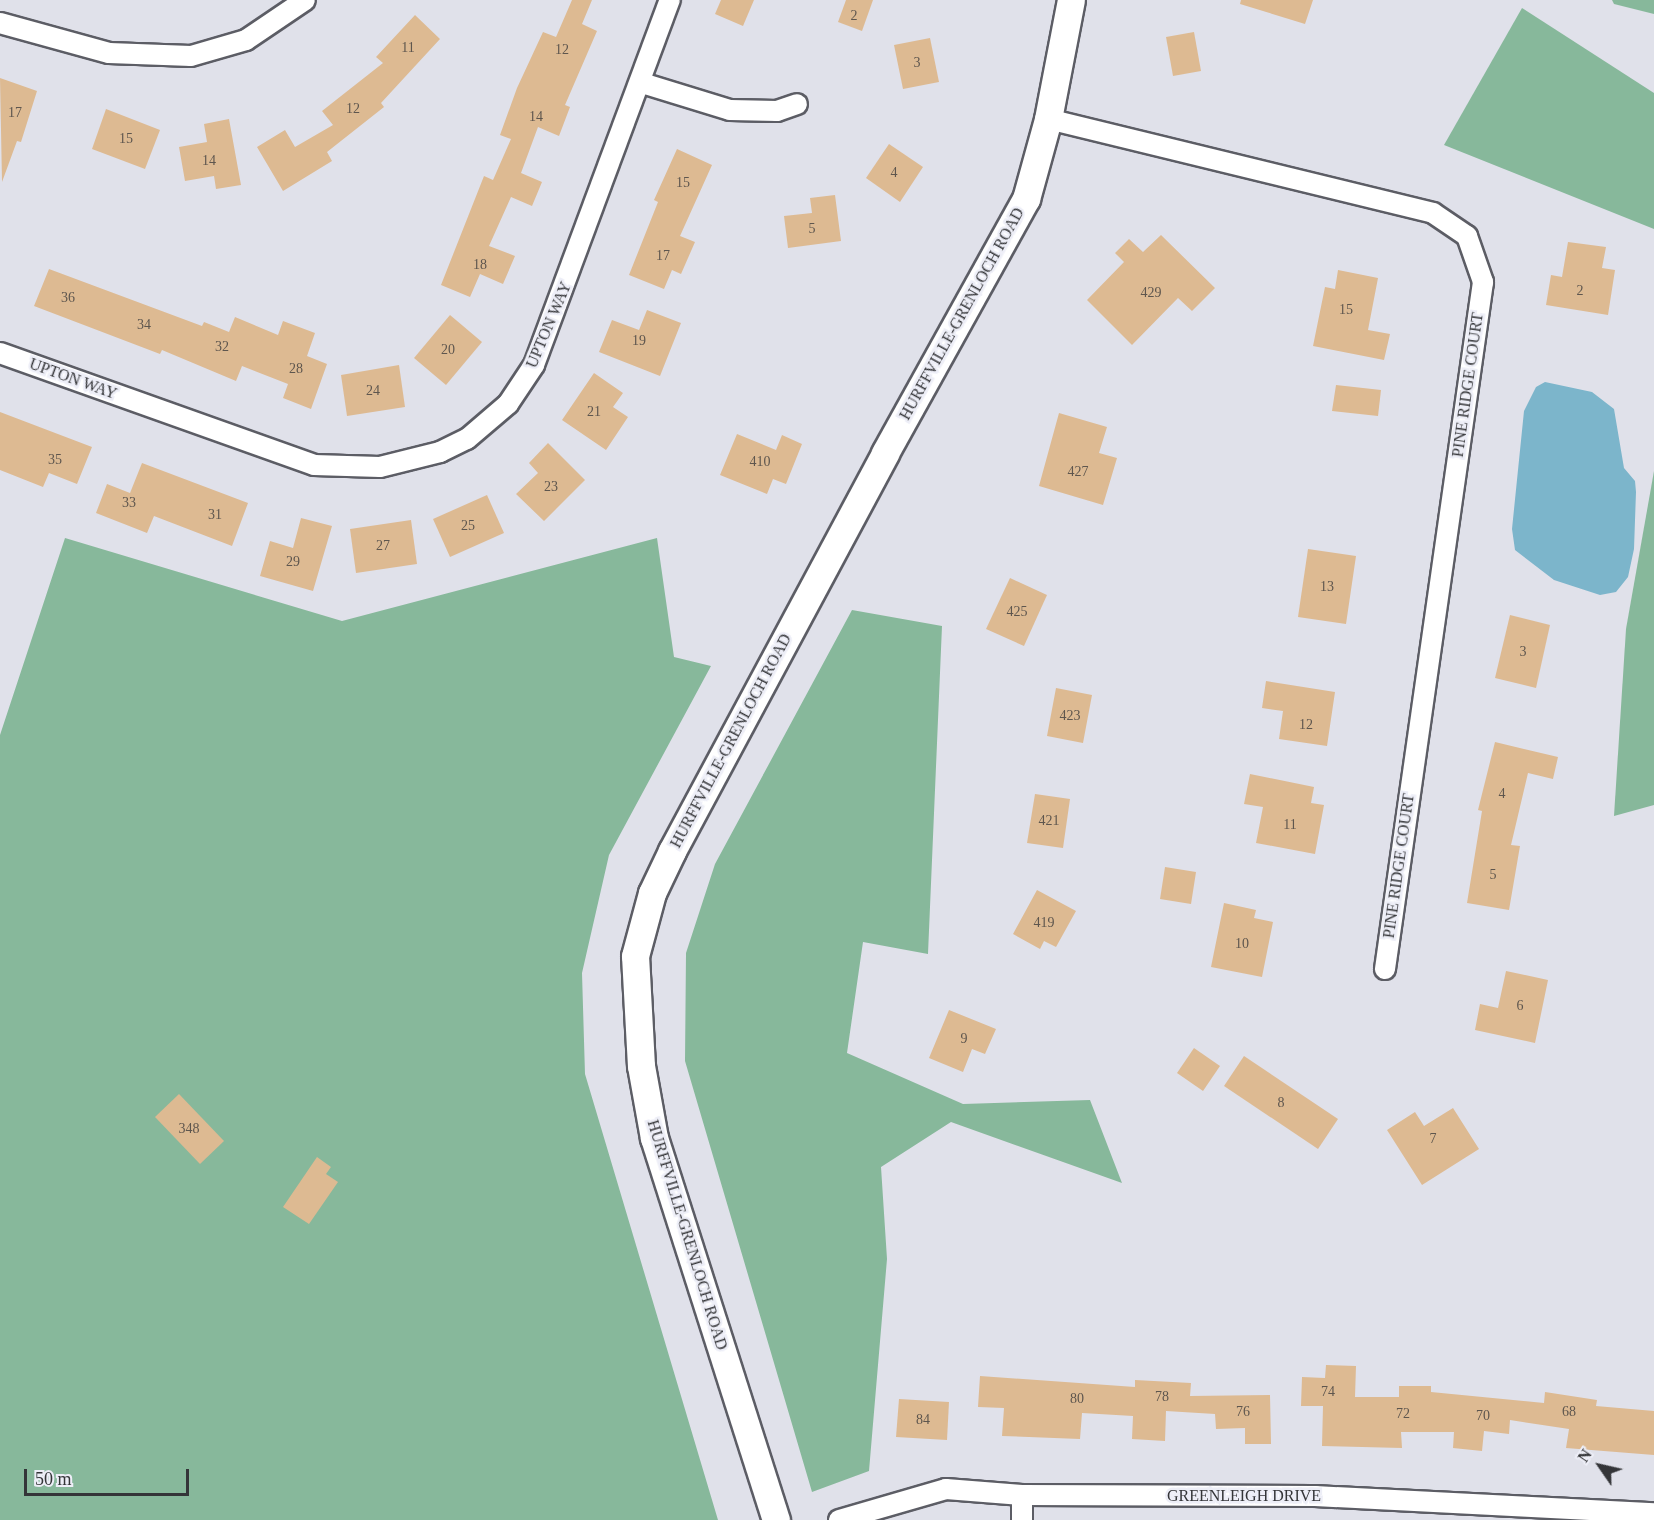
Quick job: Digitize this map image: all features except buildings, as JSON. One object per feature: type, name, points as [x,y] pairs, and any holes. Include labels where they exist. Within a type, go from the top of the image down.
[{"type":"main road","name":"HURFFVILLE-GRENLOCH ROAD","points":[[776,1520],[654,1138],[641,1066],[635,956],[652,893],[672,851],[885,453],[1026,199],[1048,120],[1071,0]]},
{"type":"street","points":[[0,23],[109,53],[191,56],[246,40],[305,0]]},
{"type":"street","name":"UPTON WAY","points":[[0,353],[314,465],[380,467],[440,452],[490,423],[508,404],[534,365],[642,83],[670,0]]},
{"type":"street","points":[[642,83],[730,110],[777,111],[797,104]]},
{"type":"street","name":"PINE RIDGE COURT","points":[[1048,120],[1433,213],[1467,236],[1484,282],[1385,969]]},
{"type":"street","name":"GREENLEIGH DRIVE","points":[[839,1520],[946,1489],[1022,1495],[1315,1496],[1649,1516]]},
{"type":"street","points":[[1022,1495],[1022,1520]]},
{"type":"green space","points":[[1612,0],[1654,0],[1654,14],[1614,4]]},
{"type":"green space","points":[[1522,8],[1654,93],[1654,229],[1444,145]]},
{"type":"green space","points":[[1654,471],[1654,805],[1614,816],[1626,629]]},
{"type":"green space","points":[[65,538],[342,621],[657,538],[674,657],[711,666],[609,855],[582,973],[585,1074],[718,1520],[0,1520],[0,735]]},
{"type":"green space","points":[[852,610],[942,626],[928,954],[863,942],[847,1053],[963,1104],[1090,1100],[1122,1183],[951,1122],[881,1167],[887,1259],[869,1471],[812,1492],[685,1061],[686,953],[715,864]]},
{"type":"water","points":[[1545,382],[1592,392],[1614,409],[1624,468],[1635,481],[1636,492],[1634,549],[1628,577],[1616,592],[1600,595],[1554,580],[1515,550],[1512,529],[1524,411],[1536,387]]}]
